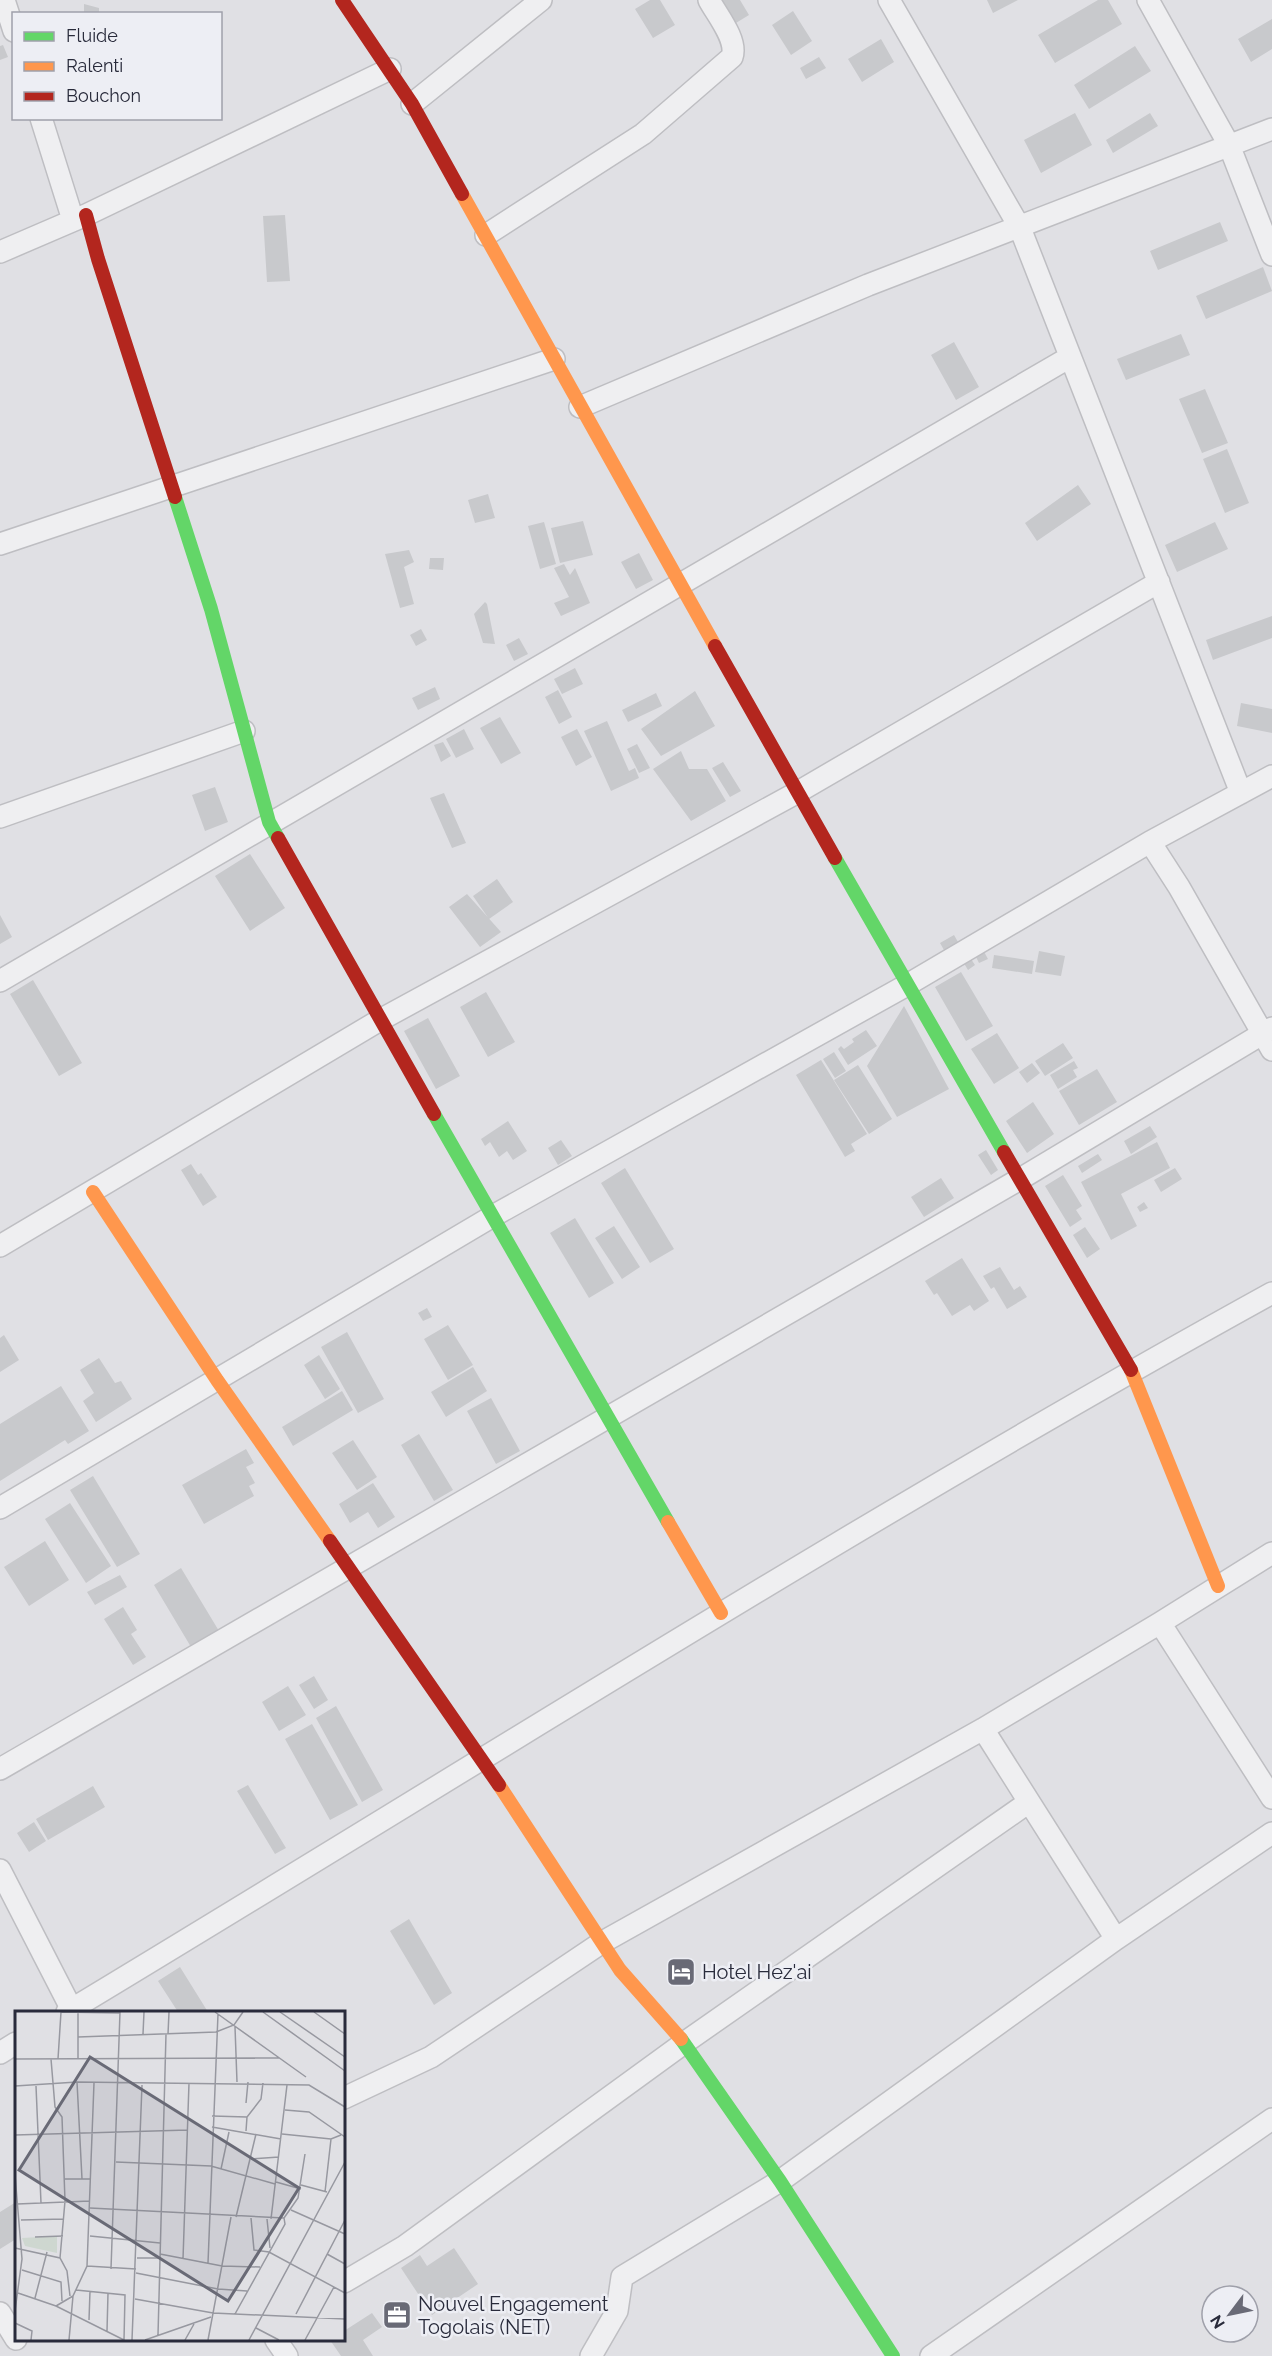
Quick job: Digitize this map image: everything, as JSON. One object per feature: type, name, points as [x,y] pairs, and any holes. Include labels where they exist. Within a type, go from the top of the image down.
[{"type":"street","points":[[4,0],[12,25]]},
{"type":"street","points":[[342,0],[412,104],[580,407],[907,985],[1131,1371],[1218,1586]]},
{"type":"street","points":[[412,104],[541,0]]},
{"type":"street","points":[[486,235],[643,134],[732,57],[735,50],[732,41],[709,0]]},
{"type":"street","points":[[889,0],[1020,228],[1240,793]]},
{"type":"street","points":[[1148,0],[1229,146],[1272,255]]},
{"type":"street","points":[[0,252],[79,217],[390,69]]},
{"type":"street","points":[[42,120],[79,217],[98,259],[211,609],[269,822],[607,1418],[721,1613]]},
{"type":"street","points":[[580,407],[868,285],[1272,129]]},
{"type":"street","points":[[0,981],[269,822],[682,585],[1070,357]]},
{"type":"street","points":[[3,538],[171,487],[554,360]]},
{"type":"street","points":[[0,1246],[380,1020],[798,792],[1159,582]]},
{"type":"street","points":[[0,817],[244,731]]},
{"type":"street","points":[[0,1508],[493,1216],[907,985],[1150,842],[1272,776]]},
{"type":"street","points":[[0,1769],[1269,1037],[1150,842]]},
{"type":"street","points":[[93,1192],[217,1380],[481,1758],[602,1943],[641,1995],[684,2043],[780,2181],[893,2356]]},
{"type":"street","points":[[72,2011],[721,1613],[1131,1371],[1272,1293]]},
{"type":"street","points":[[345,2098],[431,2057],[602,1943],[982,1729],[1272,1553]]},
{"type":"street","points":[[1160,1623],[1272,1798]]},
{"type":"street","points":[[982,1729],[1116,1939]]},
{"type":"street","points":[[345,2281],[405,2246],[684,2043],[1029,1802]]},
{"type":"street","points":[[591,2356],[617,2311],[622,2277],[780,2181],[1116,1939],[1272,1833]]},
{"type":"street","points":[[0,1870],[70,2011]]},
{"type":"street","points":[[0,2053],[15,2044]]},
{"type":"street","points":[[931,2356],[1272,2120]]},
{"type":"street","points":[[0,2313],[15,2336]]},
{"type":"street","points":[[18,2341],[27,2356]]},
{"type":"street","points":[[277,2341],[287,2356]]},
{"type":"building","points":[[650,0],[660,0],[675,25],[653,38],[635,9]]},
{"type":"building","points":[[714,0],[740,0],[749,15],[731,26]]},
{"type":"building","points":[[987,0],[1018,0],[993,13]]},
{"type":"building","points":[[1098,0],[1108,0],[1122,24],[1055,63],[1038,35]]},
{"type":"building","points":[[84,4],[99,8],[99,12],[84,12]]},
{"type":"building","points":[[793,11],[812,41],[791,55],[772,25]]},
{"type":"building","points":[[1272,19],[1272,49],[1251,62],[1238,39]]},
{"type":"building","points":[[881,39],[894,62],[862,82],[848,59]]},
{"type":"building","points":[[3,45],[8,57],[0,60],[0,46]]},
{"type":"building","points":[[1135,46],[1151,71],[1089,109],[1074,85]]},
{"type":"building","points":[[819,57],[826,68],[806,79],[800,68]]},
{"type":"building","points":[[1075,113],[1092,145],[1041,173],[1024,140]]},
{"type":"building","points":[[1150,113],[1158,126],[1113,153],[1106,140]]},
{"type":"building","points":[[285,215],[290,281],[267,282],[263,216]]},
{"type":"building","points":[[1220,222],[1228,241],[1158,270],[1150,251]]},
{"type":"building","points":[[1263,267],[1272,291],[1206,319],[1196,296]]},
{"type":"building","points":[[1181,334],[1190,355],[1126,380],[1117,359]]},
{"type":"building","points":[[954,342],[979,387],[956,400],[931,355]]},
{"type":"building","points":[[1205,389],[1228,443],[1202,453],[1179,399]]},
{"type":"building","points":[[1227,449],[1249,503],[1225,513],[1203,459]]},
{"type":"building","points":[[1078,485],[1091,504],[1037,541],[1025,523]]},
{"type":"building","points":[[488,494],[495,518],[475,523],[468,500]]},
{"type":"building","points":[[583,521],[593,555],[560,563],[551,528]]},
{"type":"building","points":[[544,522],[556,564],[540,569],[528,526]]},
{"type":"building","points":[[1215,522],[1228,549],[1177,572],[1165,545]]},
{"type":"building","points":[[409,550],[414,562],[404,567],[414,604],[400,608],[385,554]]},
{"type":"building","points":[[639,553],[653,580],[636,589],[621,562]]},
{"type":"building","points":[[430,558],[444,558],[443,570],[429,569]]},
{"type":"building","points":[[564,564],[570,575],[575,568],[590,603],[561,616],[554,603],[569,597],[554,568]]},
{"type":"building","points":[[485,602],[495,644],[483,643],[474,614]]},
{"type":"building","points":[[1272,616],[1272,638],[1213,660],[1206,640]]},
{"type":"building","points":[[421,629],[427,640],[416,646],[410,635]]},
{"type":"building","points":[[519,638],[528,654],[514,661],[506,645]]},
{"type":"building","points":[[575,668],[583,684],[562,694],[554,679]]},
{"type":"building","points":[[435,687],[440,699],[418,710],[412,698]]},
{"type":"building","points":[[558,690],[572,717],[559,724],[545,697]]},
{"type":"building","points":[[695,691],[715,726],[661,756],[641,729]]},
{"type":"building","points":[[656,693],[662,706],[628,722],[622,710]]},
{"type":"building","points":[[1241,703],[1272,709],[1272,733],[1237,726]]},
{"type":"building","points":[[500,717],[521,753],[501,764],[480,728]]},
{"type":"building","points":[[607,721],[629,771],[635,768],[639,778],[611,791],[584,731]]},
{"type":"building","points":[[464,729],[474,749],[456,758],[446,739]]},
{"type":"building","points":[[577,729],[592,757],[576,766],[561,737]]},
{"type":"building","points":[[443,742],[451,756],[441,762],[434,745]]},
{"type":"building","points":[[637,744],[650,768],[639,773],[627,749]]},
{"type":"building","points":[[681,751],[689,769],[707,769],[726,801],[691,821],[653,769]]},
{"type":"building","points":[[723,762],[741,791],[730,797],[712,768]]},
{"type":"building","points":[[215,787],[228,822],[205,831],[192,795]]},
{"type":"building","points":[[444,793],[466,843],[452,848],[430,798]]},
{"type":"building","points":[[250,854],[285,908],[250,931],[215,876]]},
{"type":"building","points":[[497,879],[513,902],[489,919],[473,896]]},
{"type":"building","points":[[467,894],[501,932],[480,947],[449,907]]},
{"type":"building","points":[[0,915],[12,937],[0,944]]},
{"type":"building","points":[[954,935],[958,942],[944,950],[940,943]]},
{"type":"building","points":[[982,948],[988,959],[979,963],[974,953]]},
{"type":"building","points":[[1039,951],[1065,956],[1061,976],[1035,972]]},
{"type":"building","points":[[994,955],[1034,961],[1032,974],[992,968]]},
{"type":"building","points":[[969,956],[975,965],[968,970],[962,960]]},
{"type":"building","points":[[961,972],[993,1026],[966,1041],[935,987]]},
{"type":"building","points":[[33,980],[82,1063],[59,1076],[10,994]]},
{"type":"building","points":[[486,992],[515,1042],[488,1057],[460,1007]]},
{"type":"building","points":[[904,1006],[949,1089],[897,1117],[867,1066]]},
{"type":"building","points":[[428,1018],[460,1076],[436,1089],[404,1031]]},
{"type":"building","points":[[866,1030],[877,1046],[848,1065],[838,1049],[841,1046],[844,1049],[854,1042],[852,1039]]},
{"type":"building","points":[[997,1033],[1019,1068],[994,1084],[971,1049]]},
{"type":"building","points":[[1063,1043],[1073,1058],[1045,1076],[1035,1061]]},
{"type":"building","points":[[834,1052],[846,1071],[835,1078],[823,1059]]},
{"type":"building","points":[[821,1060],[867,1134],[851,1144],[855,1151],[845,1157],[796,1075]]},
{"type":"building","points":[[1074,1061],[1078,1068],[1073,1070],[1077,1077],[1058,1089],[1050,1075]]},
{"type":"building","points":[[1032,1063],[1040,1073],[1027,1083],[1019,1072]]},
{"type":"building","points":[[858,1065],[892,1119],[869,1134],[834,1080]]},
{"type":"building","points":[[1097,1069],[1117,1102],[1079,1125],[1059,1091]]},
{"type":"building","points":[[1033,1102],[1054,1134],[1027,1153],[1006,1121]]},
{"type":"building","points":[[508,1121],[527,1151],[513,1160],[507,1151],[499,1157],[490,1142],[485,1146],[481,1139]]},
{"type":"building","points":[[1150,1126],[1157,1137],[1131,1154],[1124,1141]]},
{"type":"building","points":[[561,1140],[572,1156],[558,1165],[548,1148]]},
{"type":"building","points":[[1157,1142],[1170,1168],[1121,1194],[1137,1226],[1111,1240],[1081,1182]]},
{"type":"building","points":[[986,1150],[998,1170],[991,1175],[978,1155]]},
{"type":"building","points":[[1098,1154],[1102,1160],[1082,1173],[1078,1166]]},
{"type":"building","points":[[191,1164],[198,1175],[201,1173],[217,1197],[203,1206],[181,1170]]},
{"type":"building","points":[[625,1168],[674,1249],[650,1263],[601,1183]]},
{"type":"building","points":[[1175,1168],[1182,1179],[1161,1192],[1154,1180]]},
{"type":"building","points":[[1063,1175],[1082,1206],[1076,1210],[1082,1219],[1070,1227],[1045,1186]]},
{"type":"building","points":[[941,1178],[954,1198],[924,1217],[911,1197]]},
{"type":"building","points":[[1144,1202],[1148,1208],[1140,1212],[1137,1207]]},
{"type":"building","points":[[575,1218],[614,1283],[589,1298],[550,1233]]},
{"type":"building","points":[[614,1226],[640,1267],[622,1279],[595,1238]]},
{"type":"building","points":[[1085,1227],[1100,1249],[1087,1258],[1073,1235]]},
{"type":"building","points":[[962,1258],[989,1301],[974,1311],[970,1305],[952,1316],[937,1293],[934,1295],[925,1281]]},
{"type":"building","points":[[1000,1267],[1014,1290],[1020,1286],[1027,1297],[1007,1309],[994,1287],[991,1289],[983,1276]]},
{"type":"building","points":[[427,1308],[432,1317],[423,1321],[418,1313]]},
{"type":"building","points":[[448,1325],[473,1365],[448,1380],[424,1339]]},
{"type":"building","points":[[347,1332],[384,1399],[358,1413],[321,1347]]},
{"type":"building","points":[[4,1335],[19,1360],[0,1372],[0,1338]]},
{"type":"building","points":[[319,1355],[340,1389],[325,1399],[304,1365]]},
{"type":"building","points":[[99,1358],[115,1383],[121,1381],[132,1399],[96,1422],[83,1401],[94,1393],[80,1370]]},
{"type":"building","points":[[473,1367],[487,1391],[446,1417],[431,1392]]},
{"type":"building","points":[[61,1386],[89,1431],[68,1444],[65,1440],[0,1481],[0,1424]]},
{"type":"building","points":[[342,1391],[353,1410],[293,1446],[282,1427]]},
{"type":"building","points":[[491,1398],[520,1451],[496,1464],[467,1411]]},
{"type":"building","points":[[419,1434],[453,1490],[434,1501],[401,1445]]},
{"type":"building","points":[[353,1440],[377,1477],[357,1490],[332,1453]]},
{"type":"building","points":[[246,1449],[254,1463],[246,1467],[255,1483],[249,1486],[254,1496],[204,1524],[182,1485]]},
{"type":"building","points":[[93,1476],[140,1554],[117,1567],[70,1490]]},
{"type":"building","points":[[373,1483],[395,1517],[378,1528],[368,1512],[350,1523],[339,1504]]},
{"type":"building","points":[[70,1503],[111,1566],[86,1583],[45,1519]]},
{"type":"building","points":[[45,1541],[69,1580],[29,1606],[4,1567]]},
{"type":"building","points":[[181,1568],[219,1631],[191,1647],[154,1585]]},
{"type":"building","points":[[120,1575],[127,1587],[95,1605],[87,1592]]},
{"type":"building","points":[[123,1607],[137,1630],[131,1634],[146,1657],[133,1665],[104,1619]]},
{"type":"building","points":[[314,1676],[328,1700],[314,1709],[299,1685]]},
{"type":"building","points":[[288,1686],[306,1715],[279,1731],[262,1702]]},
{"type":"building","points":[[336,1706],[383,1790],[362,1802],[316,1718]]},
{"type":"building","points":[[312,1724],[358,1805],[330,1820],[285,1739]]},
{"type":"building","points":[[248,1785],[286,1848],[275,1854],[237,1791]]},
{"type":"building","points":[[93,1786],[105,1807],[48,1840],[36,1819]]},
{"type":"building","points":[[34,1822],[46,1841],[29,1852],[17,1833]]},
{"type":"building","points":[[409,1919],[452,1993],[434,2005],[390,1931]]},
{"type":"building","points":[[180,1967],[207,2011],[177,2011],[158,1981]]},
{"type":"building","points":[[15,2203],[15,2240],[0,2249],[0,2212]]},
{"type":"building","points":[[454,2248],[478,2284],[432,2315],[401,2268],[420,2255],[427,2266]]},
{"type":"building","points":[[372,2313],[382,2327],[363,2340],[373,2356],[341,2356],[331,2341],[345,2341],[345,2330]]},
{"type":"traffic: fast","points":[[175,497],[211,609],[269,822],[278,838]]},
{"type":"traffic: fast","points":[[835,858],[1004,1152]]},
{"type":"traffic: fast","points":[[434,1114],[668,1522]]},
{"type":"traffic: fast","points":[[681,2039],[780,2181],[893,2356]]},
{"type":"traffic: slow","points":[[462,194],[715,646]]},
{"type":"traffic: slow","points":[[93,1192],[217,1380],[330,1541]]},
{"type":"traffic: slow","points":[[1131,1370],[1218,1586]]},
{"type":"traffic: slow","points":[[668,1522],[721,1613]]},
{"type":"traffic: slow","points":[[499,1785],[620,1970],[681,2039]]},
{"type":"traffic: jam","points":[[342,0],[412,104],[462,194]]},
{"type":"traffic: jam","points":[[86,215],[175,497]]},
{"type":"traffic: jam","points":[[715,646],[835,858]]},
{"type":"traffic: jam","points":[[278,838],[434,1114]]},
{"type":"traffic: jam","points":[[1004,1152],[1131,1370]]},
{"type":"traffic: jam","points":[[330,1541],[499,1785]]},
{"type":"place","name":"Hotel Hez'ai","points":[[681,1972]]},
{"type":"place","name":"Nouvel Engagement Togolais (NET)","points":[[397,2315]]}]
